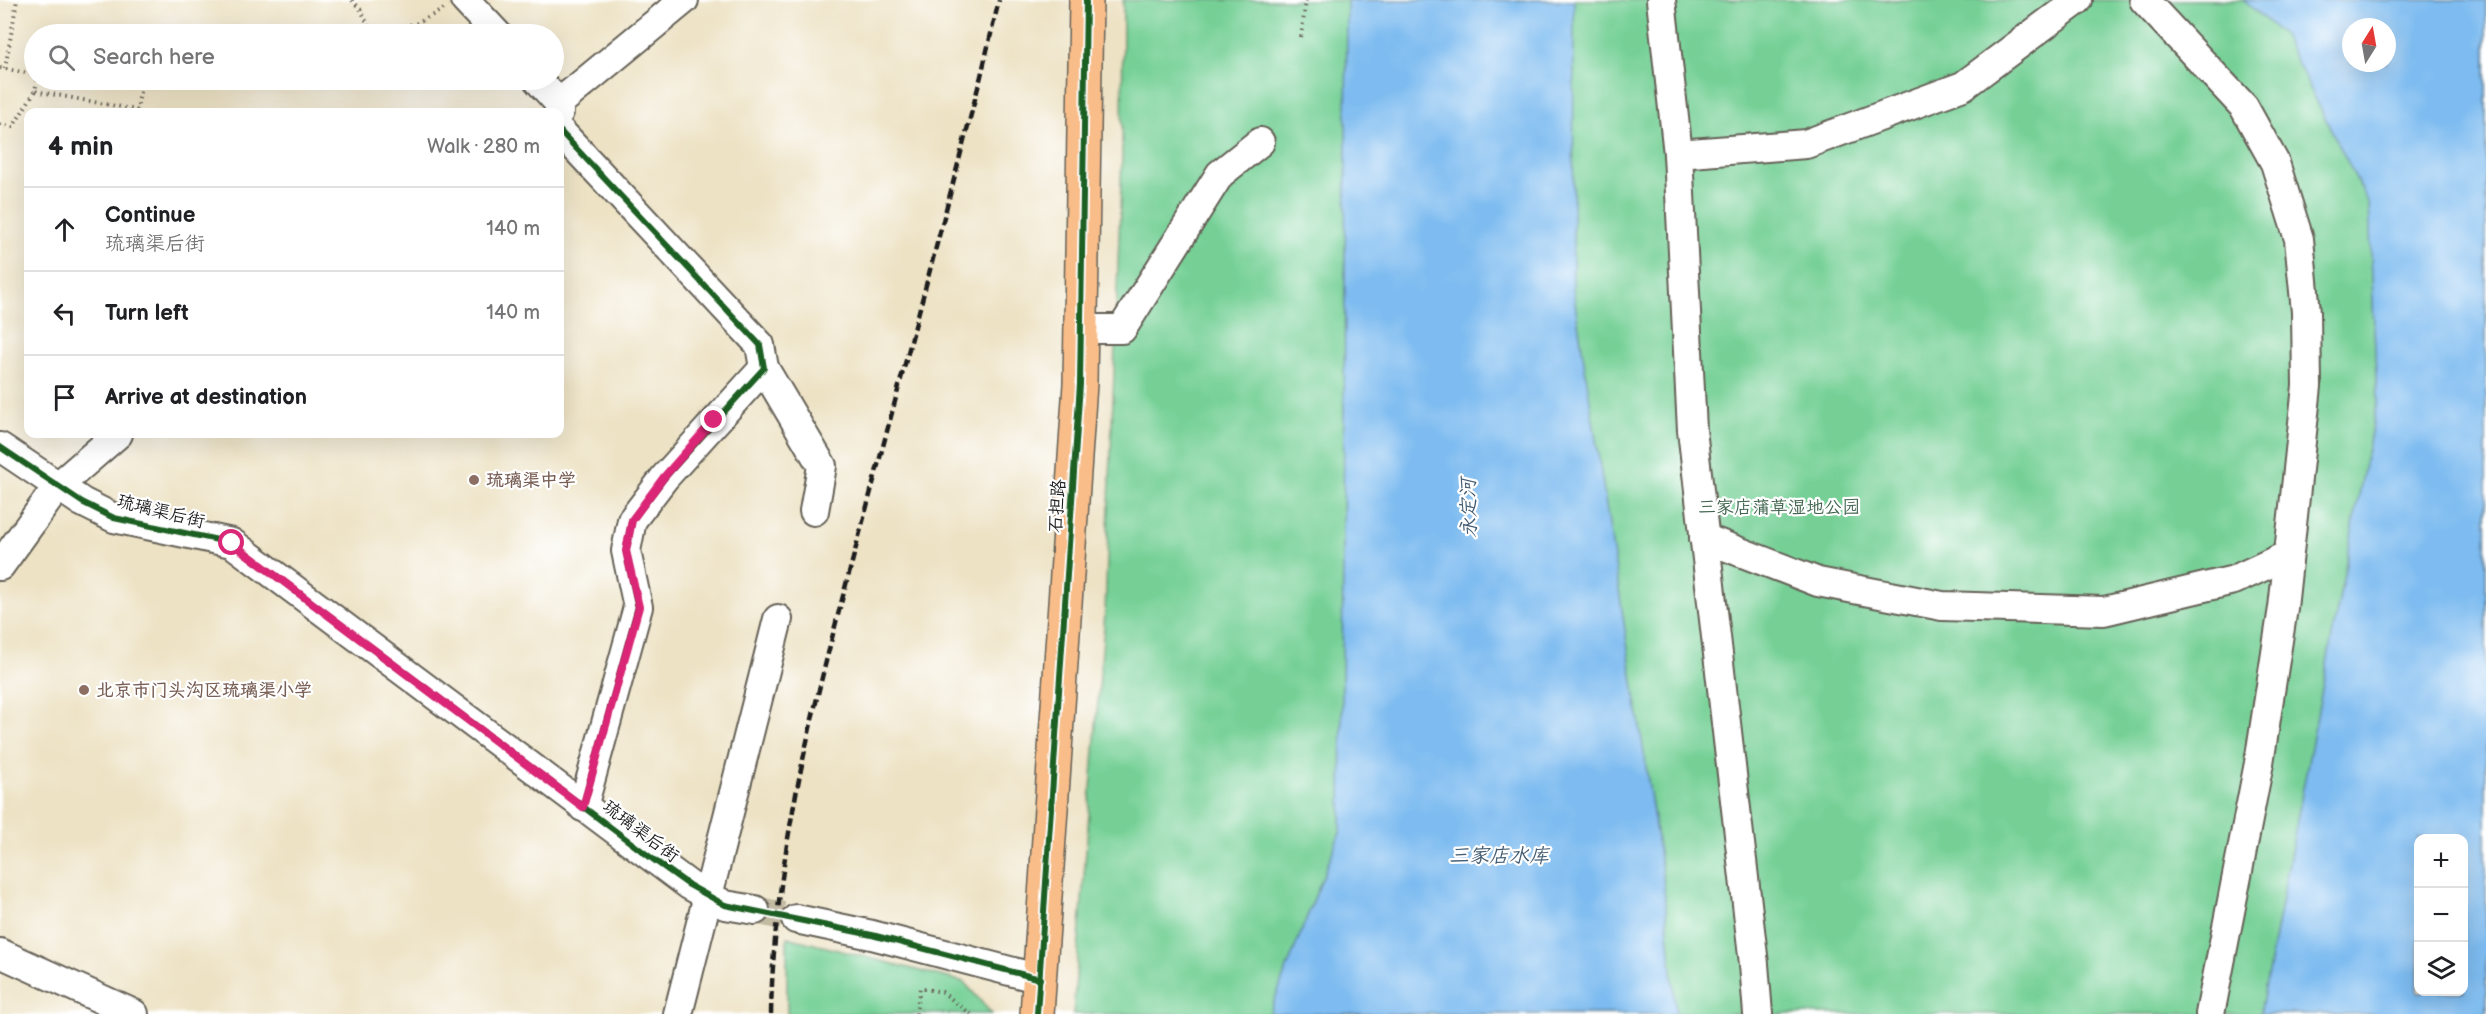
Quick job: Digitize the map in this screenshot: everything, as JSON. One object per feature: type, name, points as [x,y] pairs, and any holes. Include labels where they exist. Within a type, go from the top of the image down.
[{"type":"main road","name":"石担路","points":[[1037,1014],[1080,384],[1086,0]]},
{"type":"street","points":[[546,90],[559,108],[684,0]]},
{"type":"street","points":[[1661,0],[1678,154],[1692,430],[1758,1014]]},
{"type":"street","points":[[1678,154],[1806,144],[1963,86],[2078,0]]},
{"type":"street","points":[[2144,0],[2244,107],[2275,163],[2299,239],[2306,312],[2307,386],[2283,608],[2259,763],[2210,1014]]},
{"type":"street","points":[[564,135],[760,345],[764,368],[822,466],[814,511]]},
{"type":"street","points":[[1081,329],[1122,328],[1220,174],[1260,142]]},
{"type":"street","points":[[583,807],[639,607],[626,551],[632,520],[664,477],[764,368]]},
{"type":"street","points":[[0,566],[58,486],[113,438]]},
{"type":"street","name":"琉璃渠后街","points":[[0,447],[82,502],[114,518],[232,543],[689,885],[725,905],[755,910]]},
{"type":"street","points":[[1704,538],[1818,582],[1942,606],[1965,607],[2104,610],[2234,580],[2288,555]]},
{"type":"street","points":[[678,1014],[706,895],[778,619]]},
{"type":"street","points":[[796,919],[872,935],[1040,980]]},
{"type":"street","points":[[0,953],[134,1014]]},
{"type":"path","points":[[16,0],[2,69],[24,72]]},
{"type":"path","points":[[352,0],[361,10],[368,24]]},
{"type":"path","points":[[1301,37],[1306,0]]},
{"type":"path","points":[[413,24],[474,11]]},
{"type":"path","points":[[137,108],[140,90]]},
{"type":"path","points":[[25,108],[35,91],[126,108]]},
{"type":"path","points":[[0,124],[13,127],[24,109]]},
{"type":"path","points":[[916,1014],[920,988],[942,992],[971,1014]]},
{"type":"green space","name":"三家店蒲草湿地公园","points":[[1123,0],[2486,0],[2486,1014],[1073,1014],[1105,613],[1122,156]]},
{"type":"green space","points":[[787,937],[964,982],[992,1014],[787,1014]]},
{"type":"water","name":"三家店水库","points":[[1347,0],[1574,0],[1573,289],[1663,878],[1676,1014],[1269,1014],[1341,830]]},
{"type":"water","points":[[2243,0],[2486,0],[2486,1014],[2260,1014],[2377,401],[2369,204],[2283,35]]},
{"type":"tunnel","points":[[755,910],[796,919]]},
{"type":"railway","points":[[771,1014],[780,890],[815,706],[999,0]]},
{"type":"cycle path","points":[[1037,1014],[1080,384],[1086,0]]},
{"type":"cycle path","points":[[564,135],[760,345],[764,368],[665,477],[632,520],[626,551],[638,607],[583,807]]},
{"type":"cycle path","points":[[0,447],[82,502],[114,518],[232,543],[654,860],[689,885],[725,905],[872,935],[1040,979]]},
{"type":"place","name":"琉璃渠中学","points":[[474,480]]},
{"type":"place","name":"北京市门头沟区琉璃渠小学","points":[[84,690]]},
{"type":"route","points":[[232,543],[583,807],[639,607],[626,551],[632,520],[664,477],[714,420]]},
{"type":"water label","name":"永定河","points":[[1468,508]]}]
